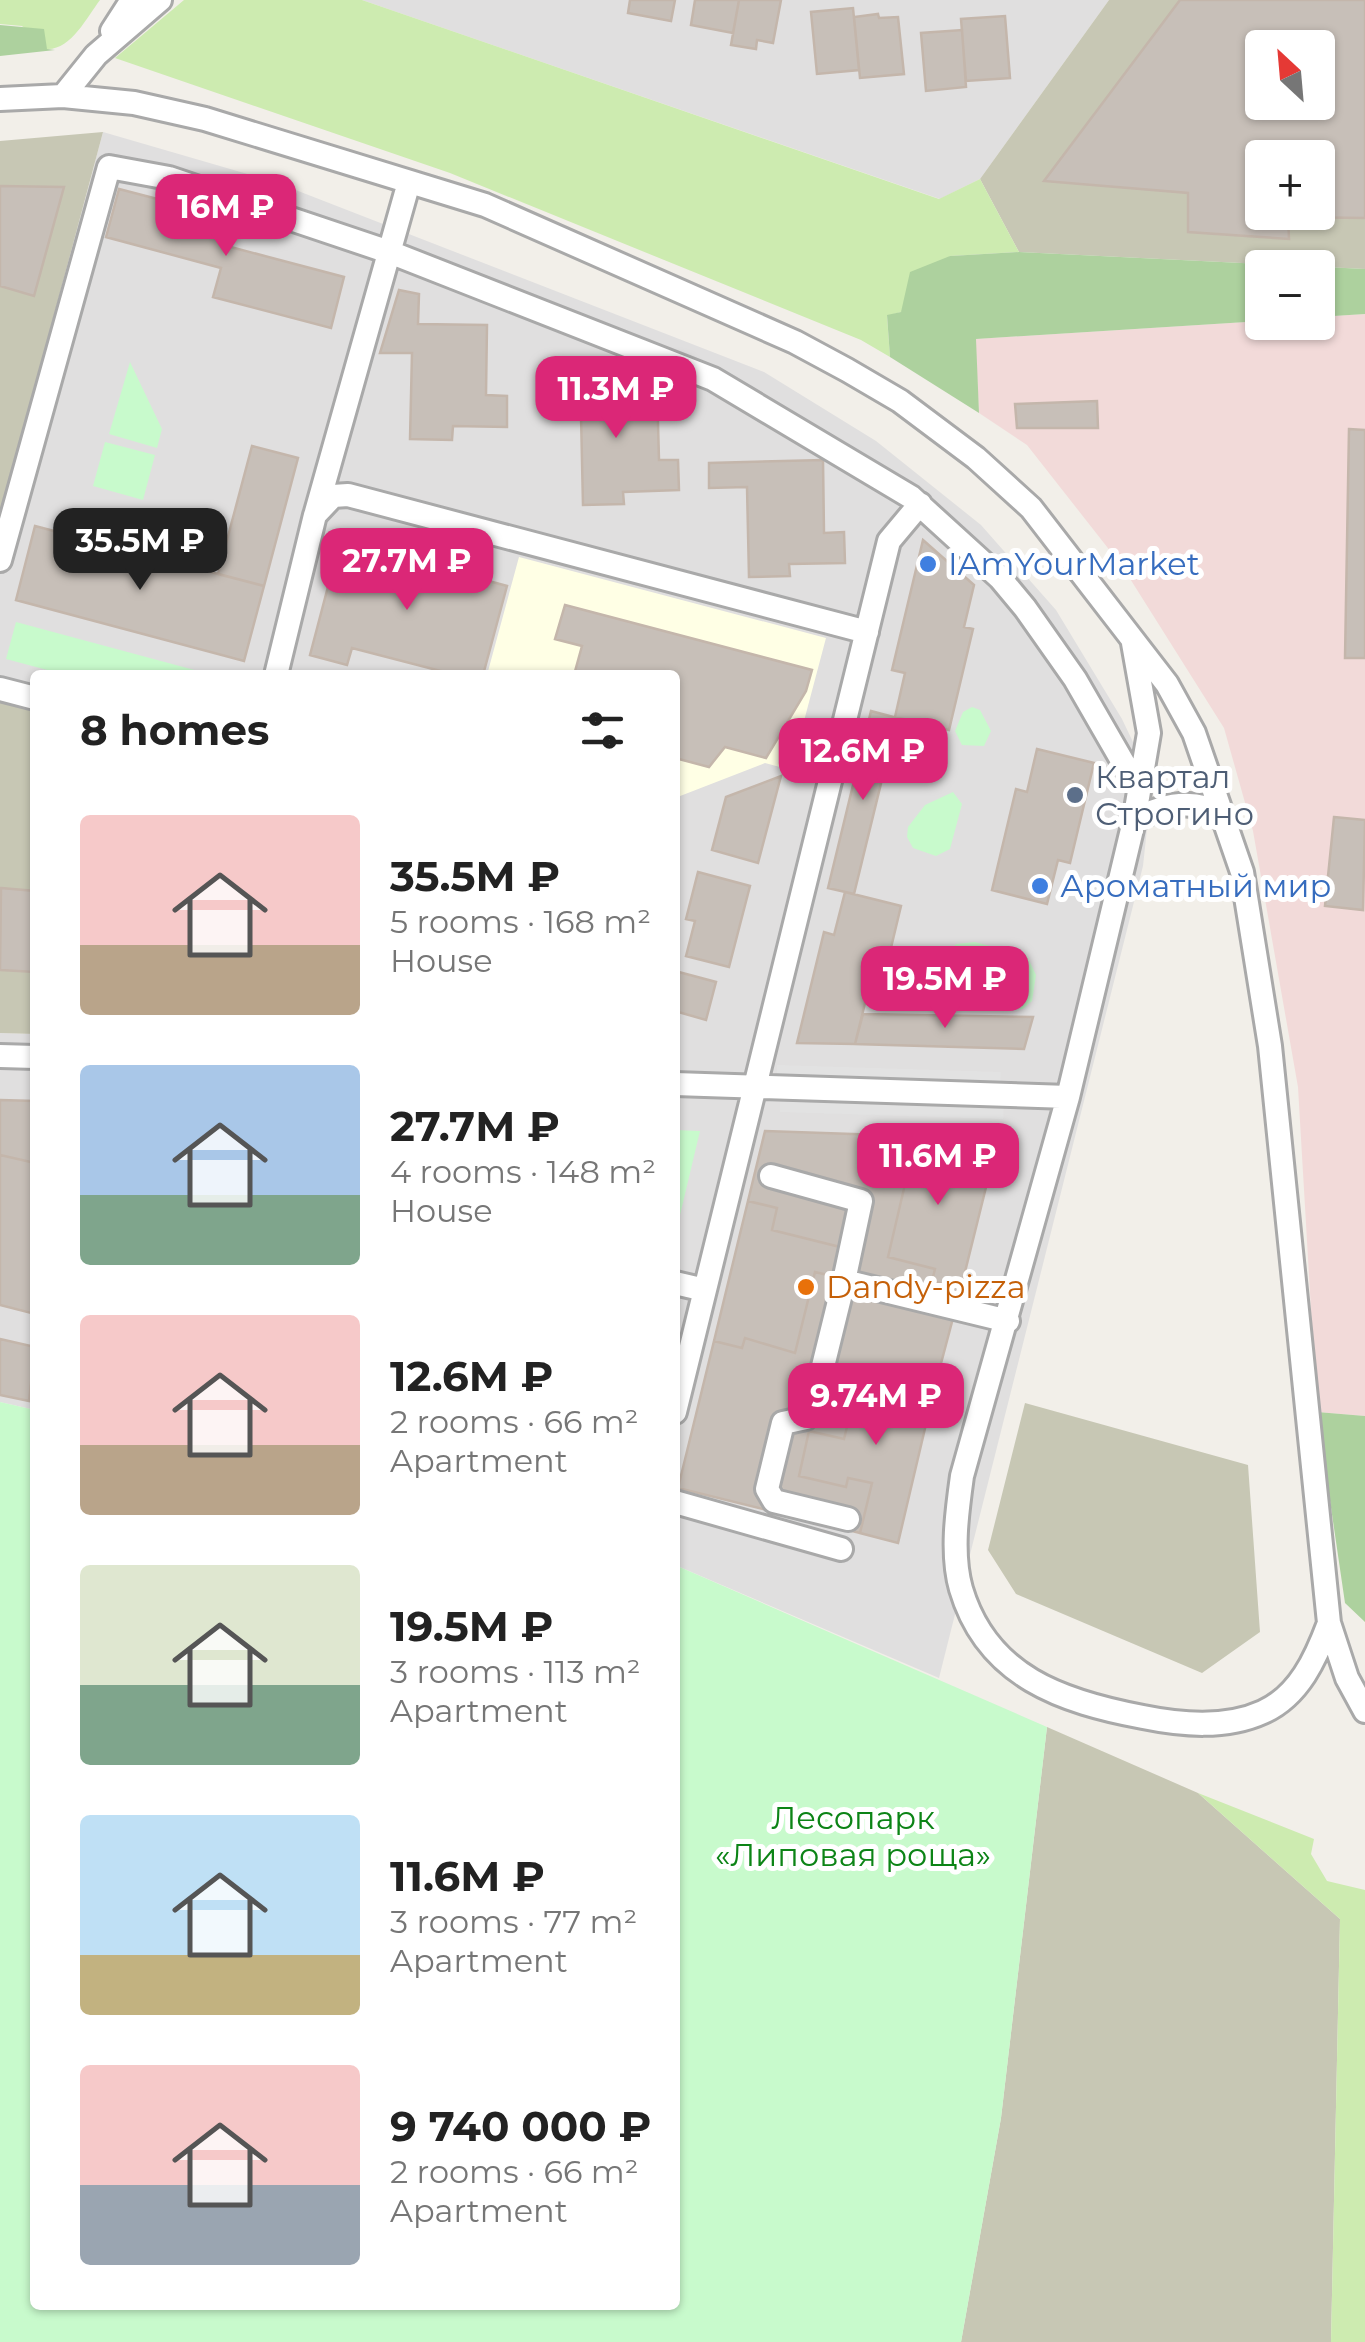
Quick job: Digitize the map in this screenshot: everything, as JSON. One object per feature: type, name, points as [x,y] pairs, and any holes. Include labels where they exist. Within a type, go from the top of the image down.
[{"type":"street","points":[[62,96],[96,55],[132,0]]},
{"type":"street","points":[[96,55],[160,0]]},
{"type":"street","points":[[0,99],[62,96],[134,102],[205,119],[485,206],[752,323],[900,401],[976,458],[1030,508],[1167,684],[1194,733],[1242,872],[1270,1046],[1328,1623],[1365,1711]]},
{"type":"street","points":[[0,560],[108,167],[169,178],[392,253],[713,379],[920,504],[1000,578],[1044,632],[1138,790]]},
{"type":"street","points":[[277,670],[315,515],[392,253],[408,182]]},
{"type":"street","points":[[315,515],[333,496],[348,494],[867,632]]},
{"type":"street","points":[[680,1401],[698,1363],[705,1290],[756,1087],[821,866],[867,632],[889,542],[920,504]]},
{"type":"street","points":[[1133,640],[1148,733],[1134,822],[1068,1096],[962,1476],[956,1517],[961,1589],[979,1630],[1005,1662],[1039,1687],[1078,1705],[1169,1722],[1226,1724],[1266,1712],[1294,1689],[1310,1668],[1328,1623]]},
{"type":"street","points":[[0,689],[30,697]]},
{"type":"street","points":[[1134,822],[1171,804],[1190,803],[1224,814]]},
{"type":"street","points":[[0,1056],[30,1058]]},
{"type":"street","points":[[680,1084],[1068,1096]]},
{"type":"street","points":[[770,1176],[862,1201],[812,1411],[806,1418],[784,1423],[767,1489],[774,1501],[848,1519]]},
{"type":"street","points":[[844,1280],[1008,1321]]},
{"type":"street","points":[[680,1283],[705,1290]]},
{"type":"street","points":[[680,1505],[840,1549]]},
{"type":"street","points":[[1310,1668],[1323,1664],[1345,1671]]},
{"type":"shaded area","points":[[362,0],[1109,0],[980,179],[940,199]]},
{"type":"shaded area","points":[[1109,0],[1365,0],[1365,269],[1335,268],[1335,250],[1245,250],[1245,263],[1019,252],[980,179]]},
{"type":"shaded area","points":[[103,132],[275,182],[764,372],[876,441],[981,525],[1056,610],[1122,719],[1152,782],[1143,866],[939,1678],[680,1567],[680,670],[30,670],[30,709],[0,701],[0,517]]},
{"type":"shaded area","points":[[103,132],[0,517],[0,141]]},
{"type":"shaded area","points":[[1365,314],[1365,1416],[1317,1412],[1298,1087],[1253,831],[1224,728],[1122,566],[1027,445],[979,413],[975,339],[1245,322],[1245,340],[1335,340],[1335,316]]},
{"type":"shaded area","points":[[519,557],[826,638],[791,770],[765,763],[680,796],[680,670],[488,670]]},
{"type":"shaded area","points":[[0,701],[30,709],[30,1034],[0,1033]]},
{"type":"shaded area","points":[[0,1033],[30,1034],[30,1409],[0,1402]]},
{"type":"shaded area","points":[[777,1065],[1001,1072],[1000,1087],[777,1081]]},
{"type":"shaded area","points":[[780,1096],[1004,1103],[1003,1119],[780,1112]]},
{"type":"shaded area","points":[[1025,1403],[1248,1465],[1260,1632],[1202,1673],[1016,1594],[988,1550]]},
{"type":"shaded area","points":[[1047,1727],[1198,1793],[1340,1919],[1331,2342],[961,2342],[1001,2118]]},
{"type":"green space","points":[[0,0],[100,0],[71,38],[47,49],[22,26],[0,24]]},
{"type":"green space","points":[[184,0],[362,0],[939,199],[980,179],[1019,252],[950,256],[901,312],[887,316],[890,357],[861,340],[450,173],[115,58]]},
{"type":"green space","points":[[0,25],[44,29],[47,49],[55,50],[0,56]]},
{"type":"green space","points":[[1019,252],[1245,263],[1245,322],[976,339],[979,413],[890,357],[887,315],[901,312],[910,272],[950,256]]},
{"type":"green space","points":[[1335,268],[1365,269],[1365,314],[1335,316]]},
{"type":"green space","points":[[130,362],[162,429],[157,448],[109,434]]},
{"type":"green space","points":[[105,442],[155,455],[143,500],[93,486]]},
{"type":"green space","points":[[16,622],[194,670],[47,670],[6,659]]},
{"type":"green space","points":[[972,707],[980,710],[991,731],[984,746],[962,745],[955,731],[963,712]]},
{"type":"green space","points":[[953,792],[962,804],[950,849],[936,856],[913,848],[907,837],[908,827],[925,805]]},
{"type":"green space","points":[[975,942],[1027,956],[1036,975],[1032,1001],[1023,1009],[941,1006],[936,999],[938,965],[956,944]]},
{"type":"green space","points":[[680,1130],[700,1131],[680,1215]]},
{"type":"green space","name":"Лесопарк «Липовая роща»","points":[[0,1402],[30,1409],[30,2310],[680,2310],[680,1567],[1047,1727],[1001,2118],[961,2342],[0,2342]]},
{"type":"green space","points":[[1317,1412],[1365,1416],[1365,1622],[1345,1603]]},
{"type":"green space","points":[[1198,1793],[1314,1839],[1311,1854],[1327,1881],[1365,1890],[1365,2342],[1331,2342],[1340,1919]]},
{"type":"building","points":[[630,0],[675,0],[671,21],[628,13]]},
{"type":"building","points":[[695,0],[739,0],[733,33],[691,25]]},
{"type":"building","points":[[739,0],[781,0],[773,43],[757,40],[756,49],[731,45]]},
{"type":"building","points":[[1180,0],[1365,0],[1365,218],[1335,218],[1335,140],[1245,140],[1245,230],[1289,230],[1289,239],[1188,232],[1188,193],[1044,181]]},
{"type":"building","points":[[853,8],[859,70],[817,74],[811,12]]},
{"type":"building","points":[[878,14],[879,18],[898,17],[904,74],[860,78],[854,17]]},
{"type":"building","points":[[1005,16],[1010,78],[966,81],[961,19]]},
{"type":"building","points":[[962,30],[966,87],[926,91],[921,33]]},
{"type":"building","points":[[0,186],[64,187],[34,296],[0,286]]},
{"type":"building","points":[[119,189],[234,219],[227,246],[344,277],[331,328],[213,297],[221,268],[106,237]]},
{"type":"building","points":[[399,290],[419,294],[418,324],[487,325],[486,395],[507,396],[507,427],[453,426],[452,440],[410,439],[412,353],[380,353]]},
{"type":"building","points":[[657,387],[659,460],[678,460],[679,490],[623,492],[624,504],[583,505],[581,415],[544,416],[543,390]]},
{"type":"building","points":[[1097,401],[1098,428],[1017,428],[1015,404]]},
{"type":"building","points":[[1349,429],[1365,430],[1365,658],[1345,658]]},
{"type":"building","points":[[252,446],[298,458],[264,586],[218,574]]},
{"type":"building","points":[[823,460],[824,533],[844,532],[845,563],[789,564],[790,576],[749,577],[747,487],[709,488],[709,463]]},
{"type":"building","points":[[35,526],[264,586],[244,661],[16,600]]},
{"type":"building","points":[[923,540],[974,585],[964,627],[973,629],[949,730],[895,717],[905,673],[892,670]]},
{"type":"building","points":[[340,541],[507,586],[484,670],[437,670],[352,648],[347,665],[310,655]]},
{"type":"building","points":[[565,605],[812,670],[806,691],[766,758],[725,747],[709,767],[680,759],[680,670],[575,670],[582,646],[555,639]]},
{"type":"building","points":[[871,711],[897,718],[854,894],[828,888]]},
{"type":"building","points":[[1037,749],[1094,763],[1070,863],[1058,860],[1047,904],[992,890],[1016,789],[1027,792]]},
{"type":"building","points":[[781,776],[758,863],[712,850],[726,797]]},
{"type":"building","points":[[1334,817],[1365,820],[1363,910],[1325,906]]},
{"type":"building","points":[[698,872],[750,886],[729,967],[686,956],[695,921],[686,919]]},
{"type":"building","points":[[1,888],[30,891],[30,972],[0,970]]},
{"type":"building","points":[[845,892],[901,906],[877,1006],[865,1003],[855,1044],[797,1043],[824,932],[834,935]]},
{"type":"building","points":[[680,972],[716,982],[706,1020],[680,1012]]},
{"type":"building","points":[[863,1014],[1033,1017],[1024,1049],[855,1044]]},
{"type":"building","points":[[0,1100],[30,1101],[30,1162],[0,1155]]},
{"type":"building","points":[[765,1131],[998,1139],[995,1151],[966,1144],[962,1159],[892,1142],[884,1174],[906,1180],[888,1257],[935,1269],[932,1281],[961,1288],[935,1386],[856,1366],[852,1381],[858,1382],[844,1439],[809,1431],[799,1476],[846,1487],[848,1478],[872,1483],[860,1533],[680,1488],[714,1341],[742,1348],[745,1338],[795,1353],[815,1272],[832,1276],[840,1247],[772,1230],[777,1208],[748,1201]]},
{"type":"building","points":[[892,1142],[962,1159],[966,1144],[995,1151],[961,1288],[932,1281],[935,1269],[888,1257],[906,1180],[884,1174]]},
{"type":"building","points":[[0,1155],[30,1162],[30,1313],[0,1305]]},
{"type":"building","points":[[748,1201],[777,1208],[772,1230],[840,1247],[832,1276],[815,1272],[795,1353],[745,1338],[742,1348],[714,1341]]},
{"type":"building","points":[[0,1339],[30,1346],[29,1401],[0,1395]]},
{"type":"building","points":[[856,1366],[935,1386],[898,1543],[860,1533],[872,1483],[848,1478],[846,1487],[799,1476],[809,1431],[844,1439],[858,1382],[852,1381]]},
{"type":"place","name":"IAmYourMarket","points":[[928,564]]},
{"type":"place","name":"Квартал Строгино","points":[[1075,795]]},
{"type":"place","name":"Ароматный мир","points":[[1040,886]]},
{"type":"place","name":"Dandy-pizza","points":[[806,1287]]}]
